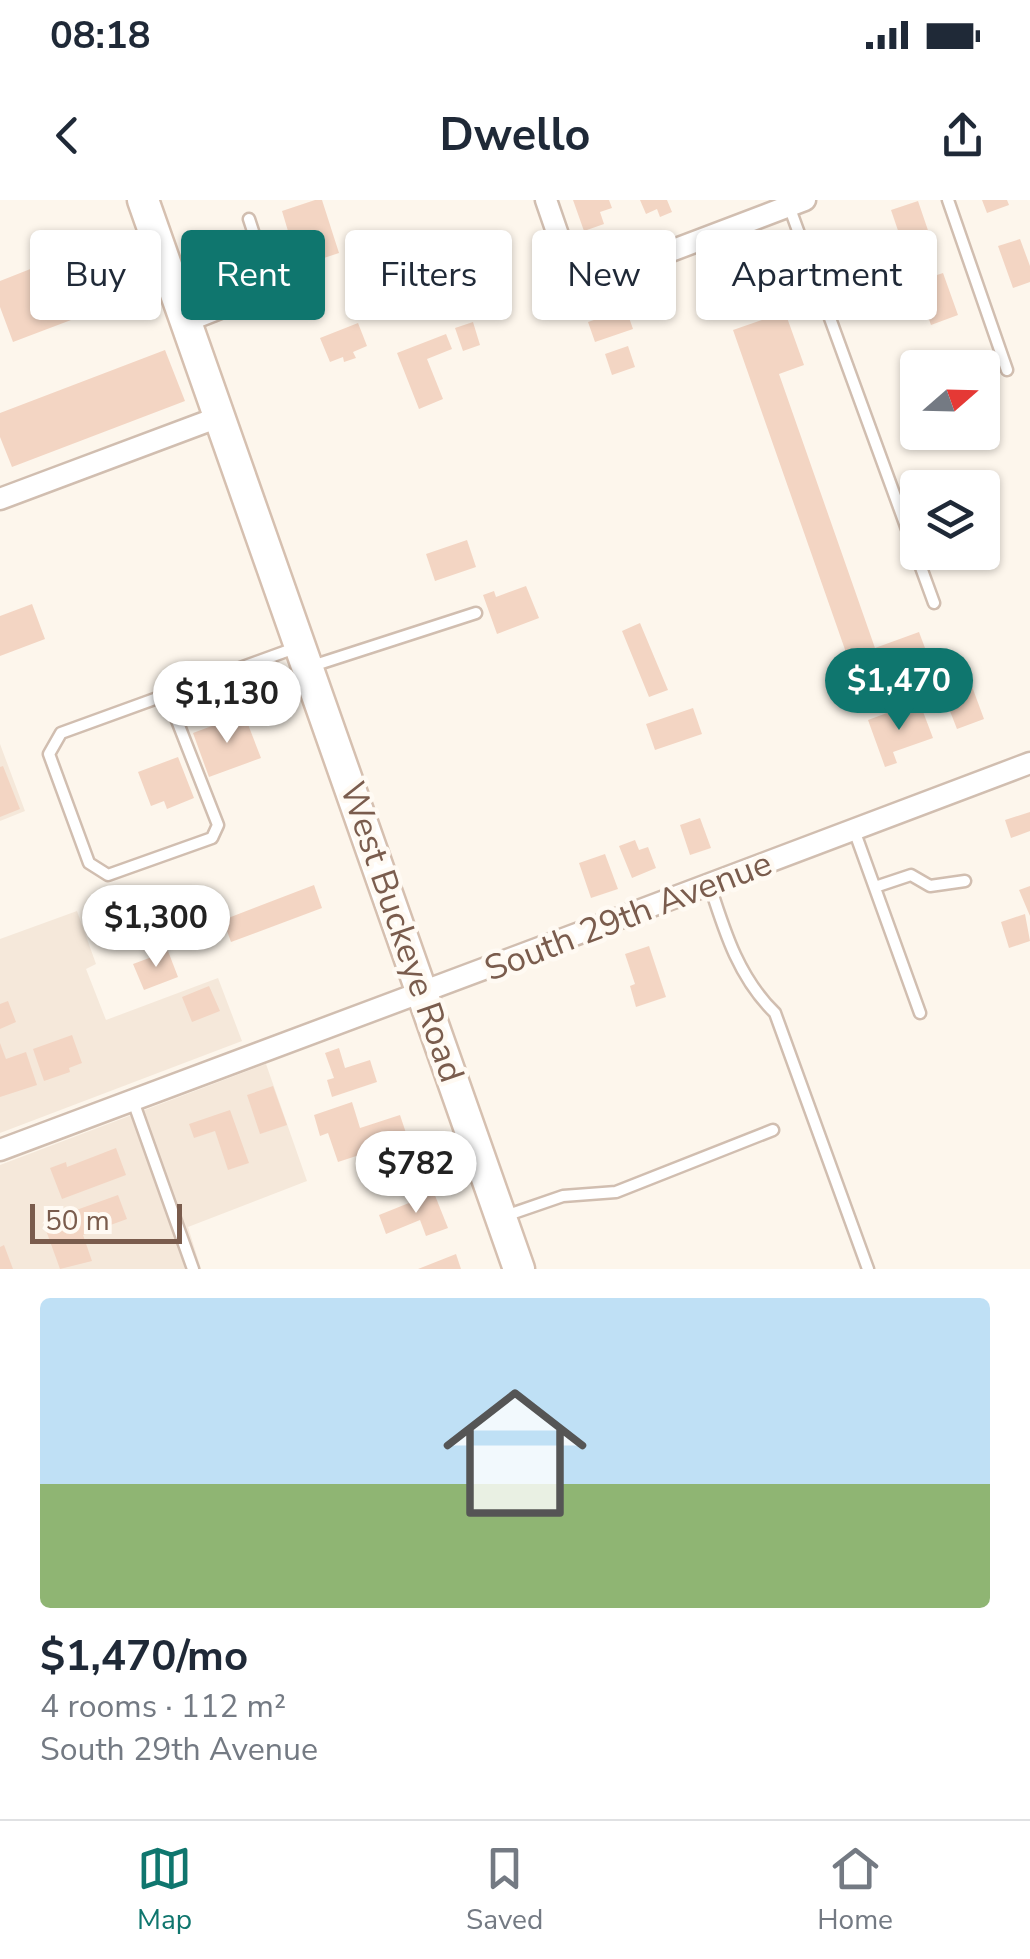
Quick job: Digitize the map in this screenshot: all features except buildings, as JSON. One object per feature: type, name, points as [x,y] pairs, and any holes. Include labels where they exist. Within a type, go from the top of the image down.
[{"type":"main road","name":"West Buckeye Road","points":[[143,200],[519,1269]]},
{"type":"street","points":[[546,200],[576,287],[797,203]]},
{"type":"street","points":[[0,499],[219,417]]},
{"type":"street","name":"South 29th Avenue","points":[[0,1150],[1030,763]]},
{"type":"lane","points":[[948,200],[1007,370]]},
{"type":"lane","points":[[797,203],[934,603]]},
{"type":"lane","points":[[187,326],[264,296],[269,280],[249,219]]},
{"type":"lane","points":[[167,695],[218,825],[212,838],[108,875],[89,864],[49,754],[62,733],[167,695],[476,613]]},
{"type":"lane","points":[[854,830],[920,1013]]},
{"type":"lane","points":[[875,887],[911,875],[930,886],[965,880]]},
{"type":"lane","points":[[710,886],[734,956],[758,996],[775,1013],[868,1269]]},
{"type":"lane","points":[[133,1100],[193,1269]]},
{"type":"lane","points":[[501,1218],[563,1196],[616,1192],[773,1130]]},
{"type":"shaded area","points":[[0,744],[25,811],[0,821]]},
{"type":"shaded area","points":[[77,911],[96,964],[86,969],[106,1020],[218,978],[242,1041],[0,1133],[0,939]]},
{"type":"shaded area","points":[[266,1064],[307,1181],[188,1227],[201,1269],[0,1269],[0,1165]]}]
